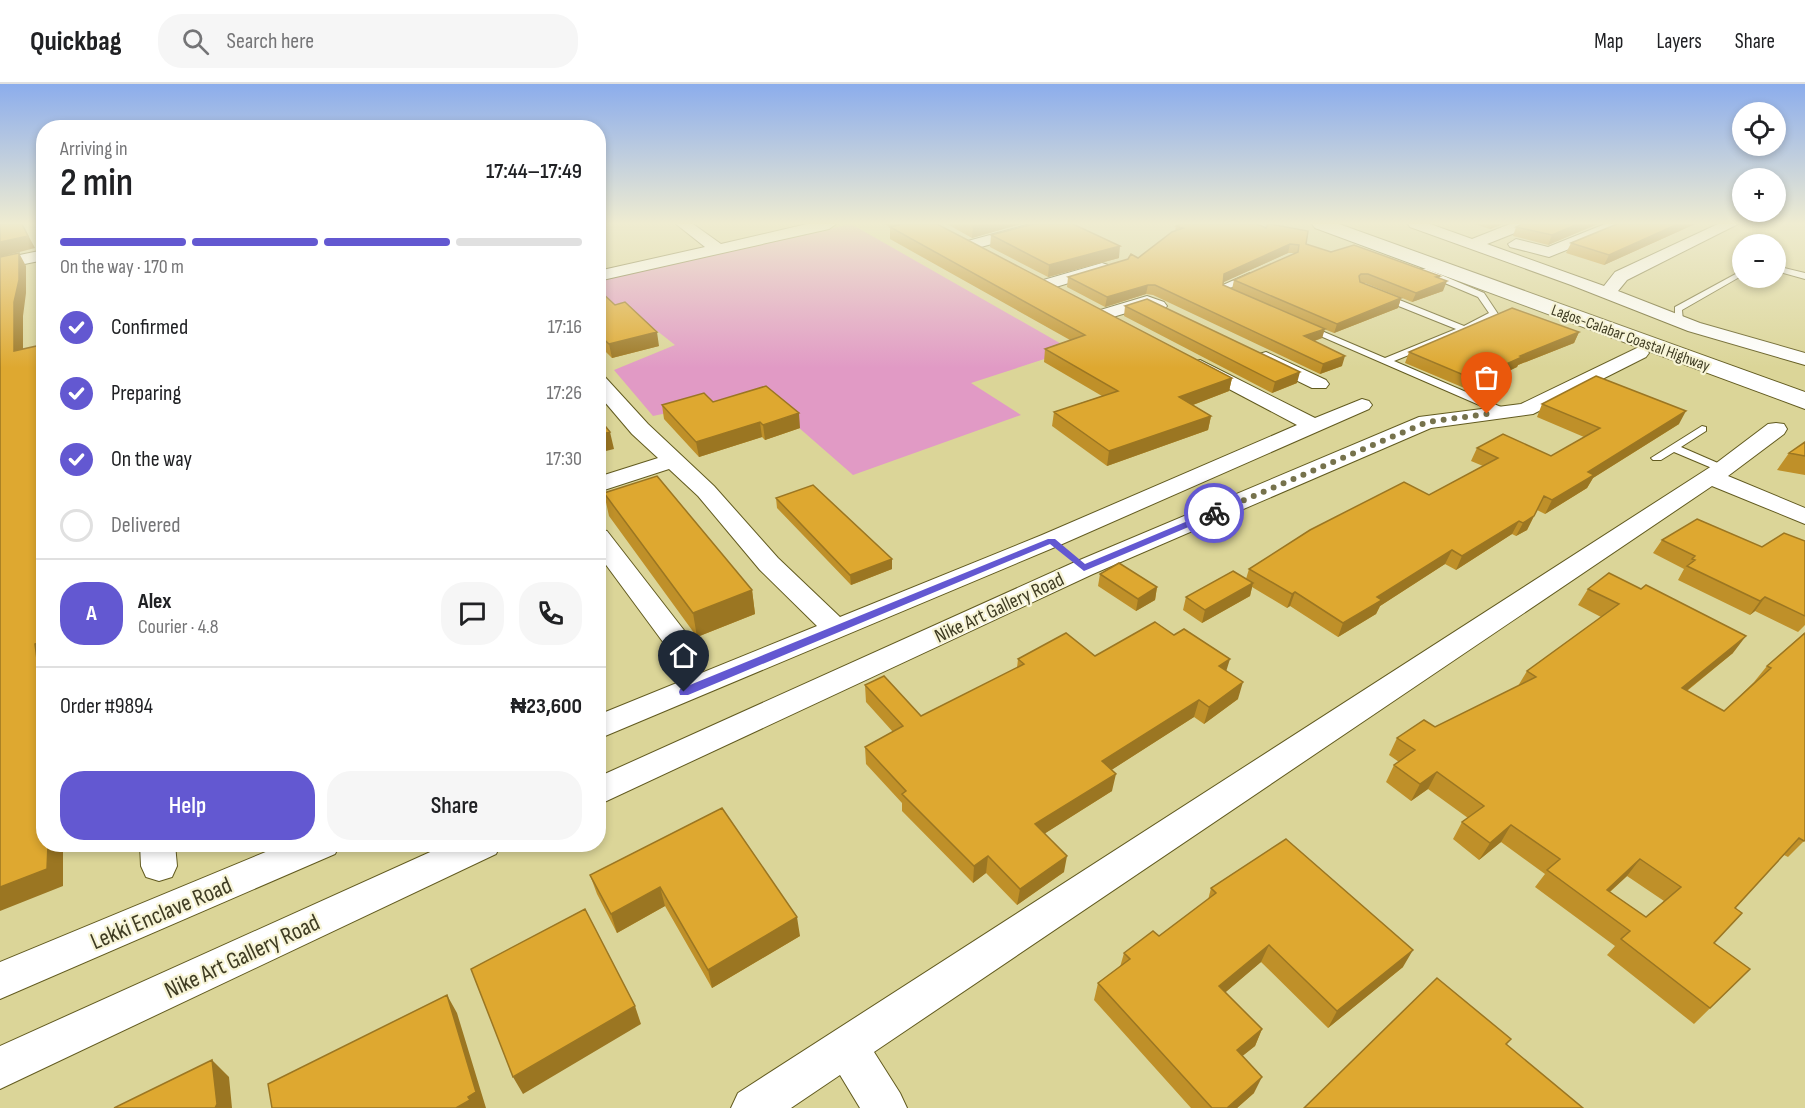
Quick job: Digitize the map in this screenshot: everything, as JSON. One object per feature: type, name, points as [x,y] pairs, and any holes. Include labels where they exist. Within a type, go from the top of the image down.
[{"type":"highway","name":"Lagos-Calabar Coastal Highway","points":[[1452,272],[1805,401]]},
{"type":"highway","name":"Lagos-Calabar Coastal Highway","points":[[1507,272],[1805,381]]},
{"type":"street","points":[[1046,285],[1090,272]]},
{"type":"street","points":[[1550,272],[1716,334],[1801,354]]},
{"type":"street","points":[[1609,293],[1615,281],[1631,272]]},
{"type":"street","points":[[1027,275],[1065,295]]},
{"type":"street","points":[[1103,315],[1147,301],[1178,316]]},
{"type":"street","points":[[1084,305],[1123,326]]},
{"type":"street","name":"Nike Art Gallery Road","points":[[606,788],[1084,568],[1427,422],[1529,409],[1639,353]]},
{"type":"street","points":[[1205,369],[1242,355],[1319,384]]},
{"type":"street","points":[[1185,358],[1314,426]]},
{"type":"street","points":[[606,390],[640,429],[706,490],[769,564],[835,628]]},
{"type":"street","points":[[606,725],[1052,540],[1362,405]]},
{"type":"street","points":[[753,1108],[1717,473],[1776,429]]},
{"type":"street","points":[[606,482],[674,460]]},
{"type":"street","points":[[1717,473],[1805,517]]},
{"type":"street","points":[[1052,540],[1084,568]]},
{"type":"street","points":[[606,547],[687,654]]},
{"type":"street","name":"Lekki Enclave Road","points":[[0,981],[304,852]]},
{"type":"street","name":"Nike Art Gallery Road","points":[[0,1068],[467,852]]},
{"type":"street","points":[[846,1047],[885,1108]]},
{"type":"lane","points":[[1250,304],[1226,292],[1226,287],[1258,272]]},
{"type":"lane","points":[[1386,361],[1480,323],[1494,314],[1481,295],[1424,272]]},
{"type":"lane","points":[[1790,272],[1805,276]]},
{"type":"lane","points":[[1678,321],[1678,309],[1732,278]]},
{"type":"lane","points":[[1371,291],[1463,329]]},
{"type":"lane","points":[[1292,322],[1504,412]]},
{"type":"lane","points":[[1657,458],[1702,429]]},
{"type":"lane","points":[[1672,448],[1717,473]]},
{"type":"shaded area","points":[[639,272],[935,272],[1072,350],[971,383],[1021,415],[853,475],[759,393],[653,416],[614,370],[675,345],[632,311],[606,317],[606,279]]},
{"type":"building","points":[[0,272],[19,272],[14,302],[14,351],[36,346],[36,852],[48,852],[47,869],[0,887]]},
{"type":"building","points":[[971,272],[1029,272],[1232,378],[1179,397],[1211,416],[1109,451],[1054,412],[1118,391],[1045,349],[1085,335]]},
{"type":"building","points":[[1085,272],[1229,272],[1224,274],[1223,285],[1325,329],[1304,336],[1345,356],[1323,364],[1155,285],[1107,297],[1068,277]]},
{"type":"building","points":[[1253,272],[1428,272],[1447,281],[1416,293],[1368,274],[1361,274],[1360,282],[1401,298],[1337,324],[1234,280]]},
{"type":"building","points":[[606,297],[615,305],[625,302],[657,332],[609,344],[606,341]]},
{"type":"building","points":[[1147,299],[1300,372],[1275,382],[1125,306]]},
{"type":"building","points":[[1512,308],[1579,332],[1520,356],[1522,357],[1473,379],[1409,352]]},
{"type":"building","points":[[1596,376],[1686,411],[1588,472],[1594,475],[1552,500],[1544,496],[1534,516],[1523,523],[1519,521],[1462,556],[1452,550],[1377,597],[1382,600],[1343,623],[1295,592],[1292,594],[1249,569],[1310,530],[1404,482],[1429,495],[1498,458],[1477,448],[1503,434],[1551,456],[1600,428],[1542,404]]},
{"type":"building","points":[[766,386],[799,413],[763,425],[760,422],[696,442],[662,405],[704,393],[713,402]]},
{"type":"building","points":[[1805,442],[1805,456],[1789,453]]},
{"type":"building","points":[[657,476],[752,590],[693,613],[606,496],[606,492]]},
{"type":"building","points":[[813,485],[892,559],[850,575],[776,498]]},
{"type":"building","points":[[1697,519],[1762,547],[1784,533],[1805,541],[1805,616],[1765,597],[1760,601],[1687,566],[1695,560],[1692,559],[1695,556],[1662,540]]},
{"type":"building","points":[[1119,563],[1157,587],[1138,599],[1100,574]]},
{"type":"building","points":[[1233,571],[1253,583],[1205,610],[1186,597]]},
{"type":"building","points":[[1609,573],[1641,589],[1646,585],[1746,636],[1682,688],[1724,711],[1771,668],[1767,666],[1805,633],[1805,840],[1799,838],[1735,908],[1742,913],[1714,943],[1750,969],[1710,1008],[1621,939],[1630,931],[1547,870],[1560,859],[1511,825],[1490,843],[1462,822],[1484,806],[1437,772],[1420,784],[1394,765],[1415,750],[1397,738],[1424,720],[1435,727],[1536,677],[1527,671],[1619,604],[1588,589]],"holes":[[[1640,859],[1681,887],[1646,917],[1607,890]]]},
{"type":"building","points":[[1155,622],[1174,635],[1184,629],[1230,659],[1219,666],[1243,682],[1209,707],[1199,700],[1102,761],[1116,774],[1035,824],[1067,856],[1020,889],[988,856],[974,866],[902,794],[906,791],[865,747],[903,726],[865,685],[884,676],[921,716],[1024,664],[1018,659],[1066,633],[1095,656]]},
{"type":"building","points":[[722,808],[797,917],[708,970],[660,887],[611,914],[590,875]]},
{"type":"building","points":[[1286,839],[1413,950],[1337,1011],[1269,945],[1219,986],[1262,1029],[1237,1050],[1262,1077],[1227,1108],[1212,1108],[1098,983],[1130,959],[1124,953],[1153,931],[1159,936],[1216,893],[1211,888]]},
{"type":"building","points":[[585,909],[635,1006],[513,1077],[471,969]]},
{"type":"building","points":[[1437,978],[1511,1039],[1506,1044],[1583,1108],[1304,1108]]},
{"type":"building","points":[[447,995],[476,1092],[468,1097],[470,1100],[456,1108],[272,1108],[268,1084]]},
{"type":"building","points":[[212,1060],[217,1104],[215,1108],[114,1108]]},
{"type":"way so far","points":[[1214,513],[1427,422],[1487,414]]},
{"type":"route","points":[[684,692],[1052,540],[1084,568],[1214,513]]}]
